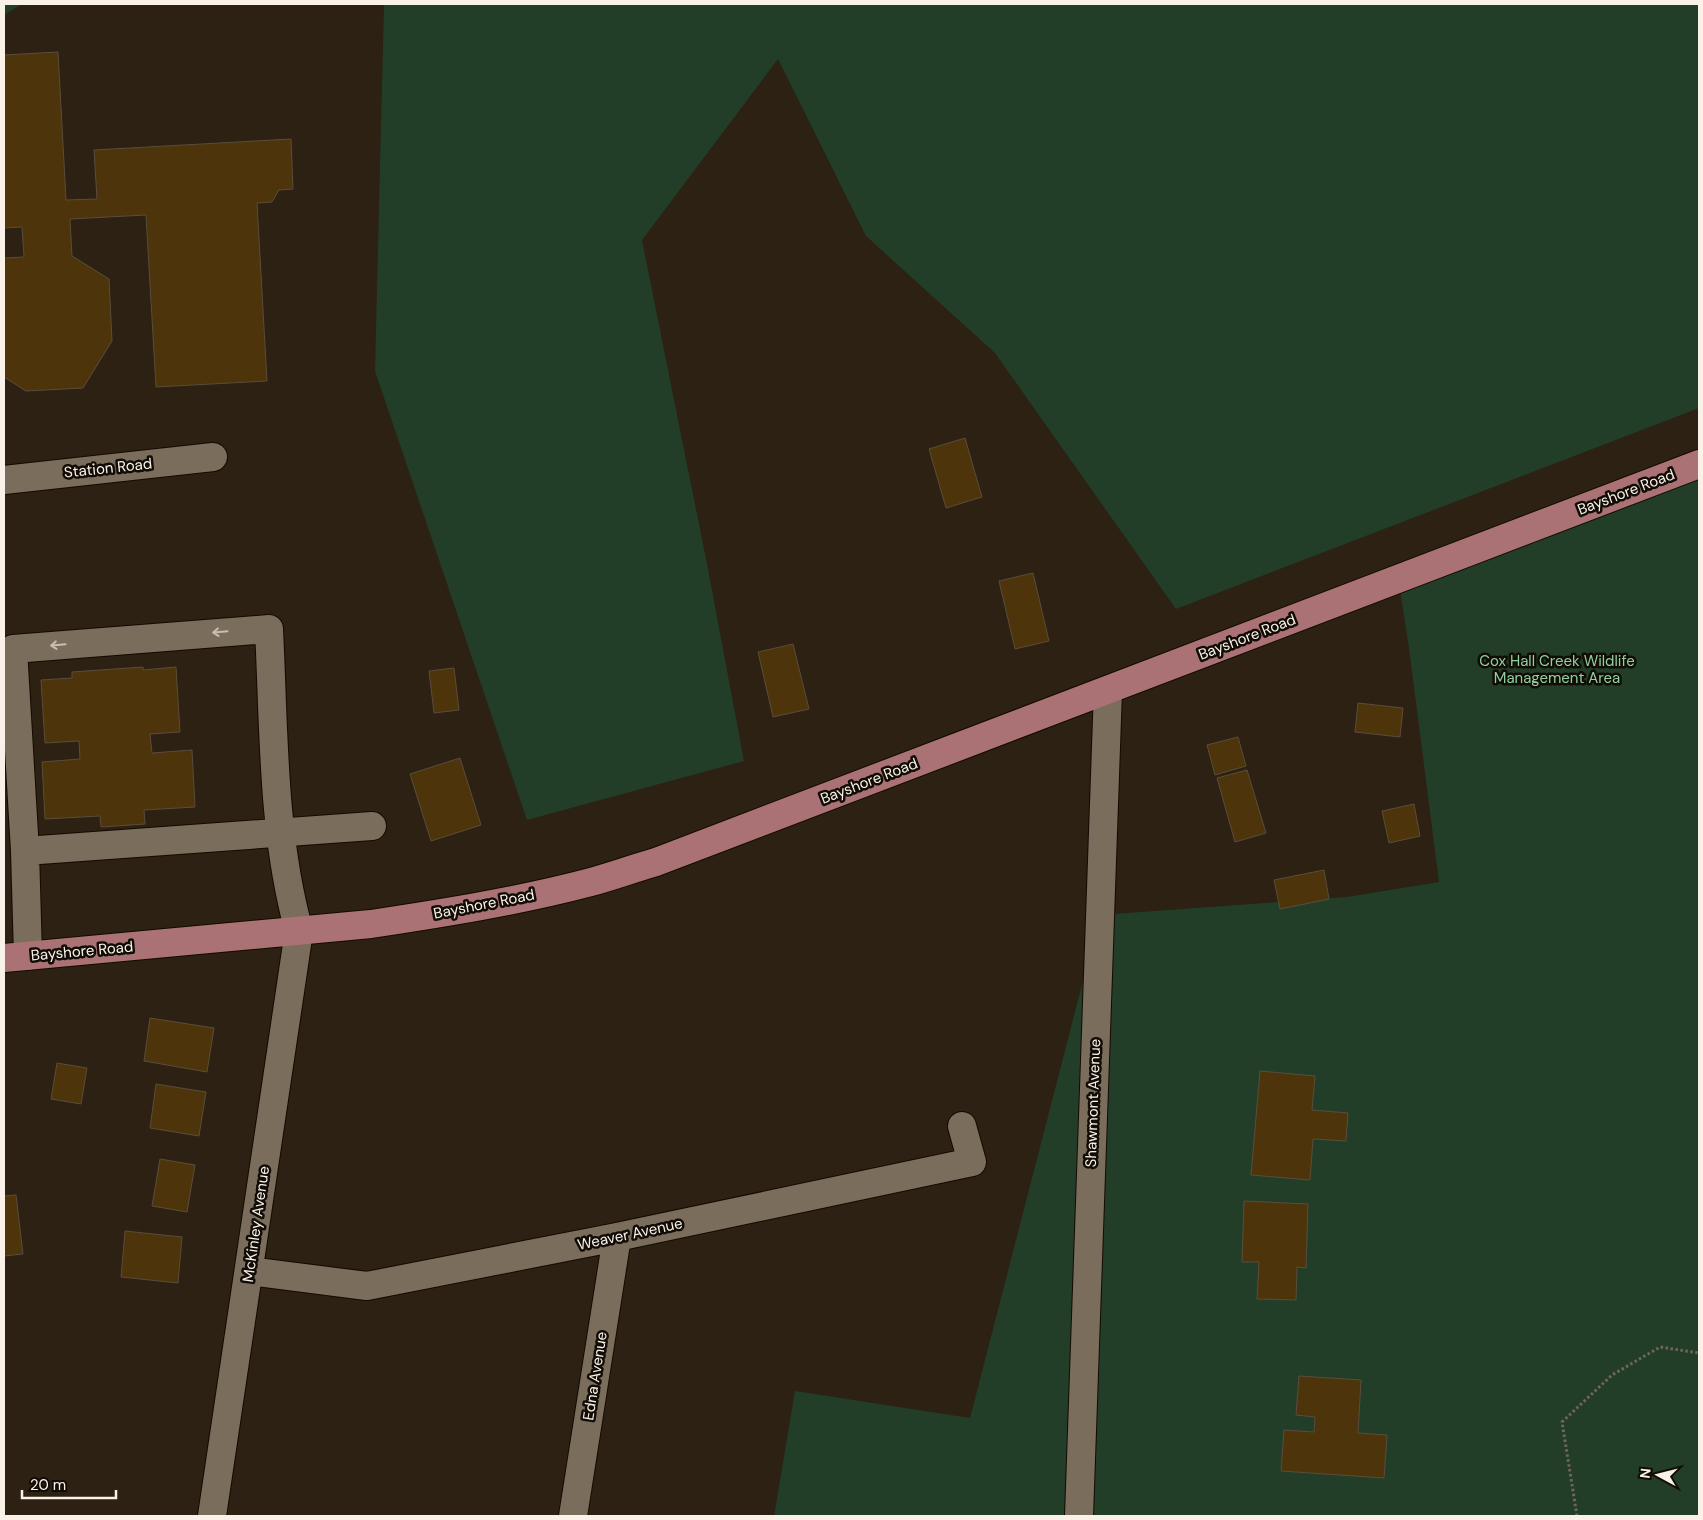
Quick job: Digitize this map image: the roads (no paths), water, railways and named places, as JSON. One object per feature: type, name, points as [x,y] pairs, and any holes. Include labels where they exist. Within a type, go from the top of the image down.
[{"type":"main road","name":"Bayshore Road","points":[[16,957],[370,924],[429,915],[591,882],[656,862],[1699,464]]},
{"type":"street","name":"Station Road","points":[[4,480],[213,457]]},
{"type":"street","points":[[16,957],[25,851],[13,649],[269,629],[279,831],[289,896],[299,931]]},
{"type":"street","name":"Shawmont Avenue","points":[[1079,1516],[1108,690]]},
{"type":"street","points":[[25,851],[279,831],[372,826]]},
{"type":"street","name":"McKinley Avenue","points":[[212,1516],[299,931]]},
{"type":"street","name":"Weaver Avenue","points":[[249,1271],[366,1286],[617,1237],[972,1162],[962,1126]]},
{"type":"street","name":"Edna Avenue","points":[[573,1516],[617,1237]]},
{"type":"park label","name":"Cox Hall Creek Wildlife Management Area","points":[[1557,670]]}]
